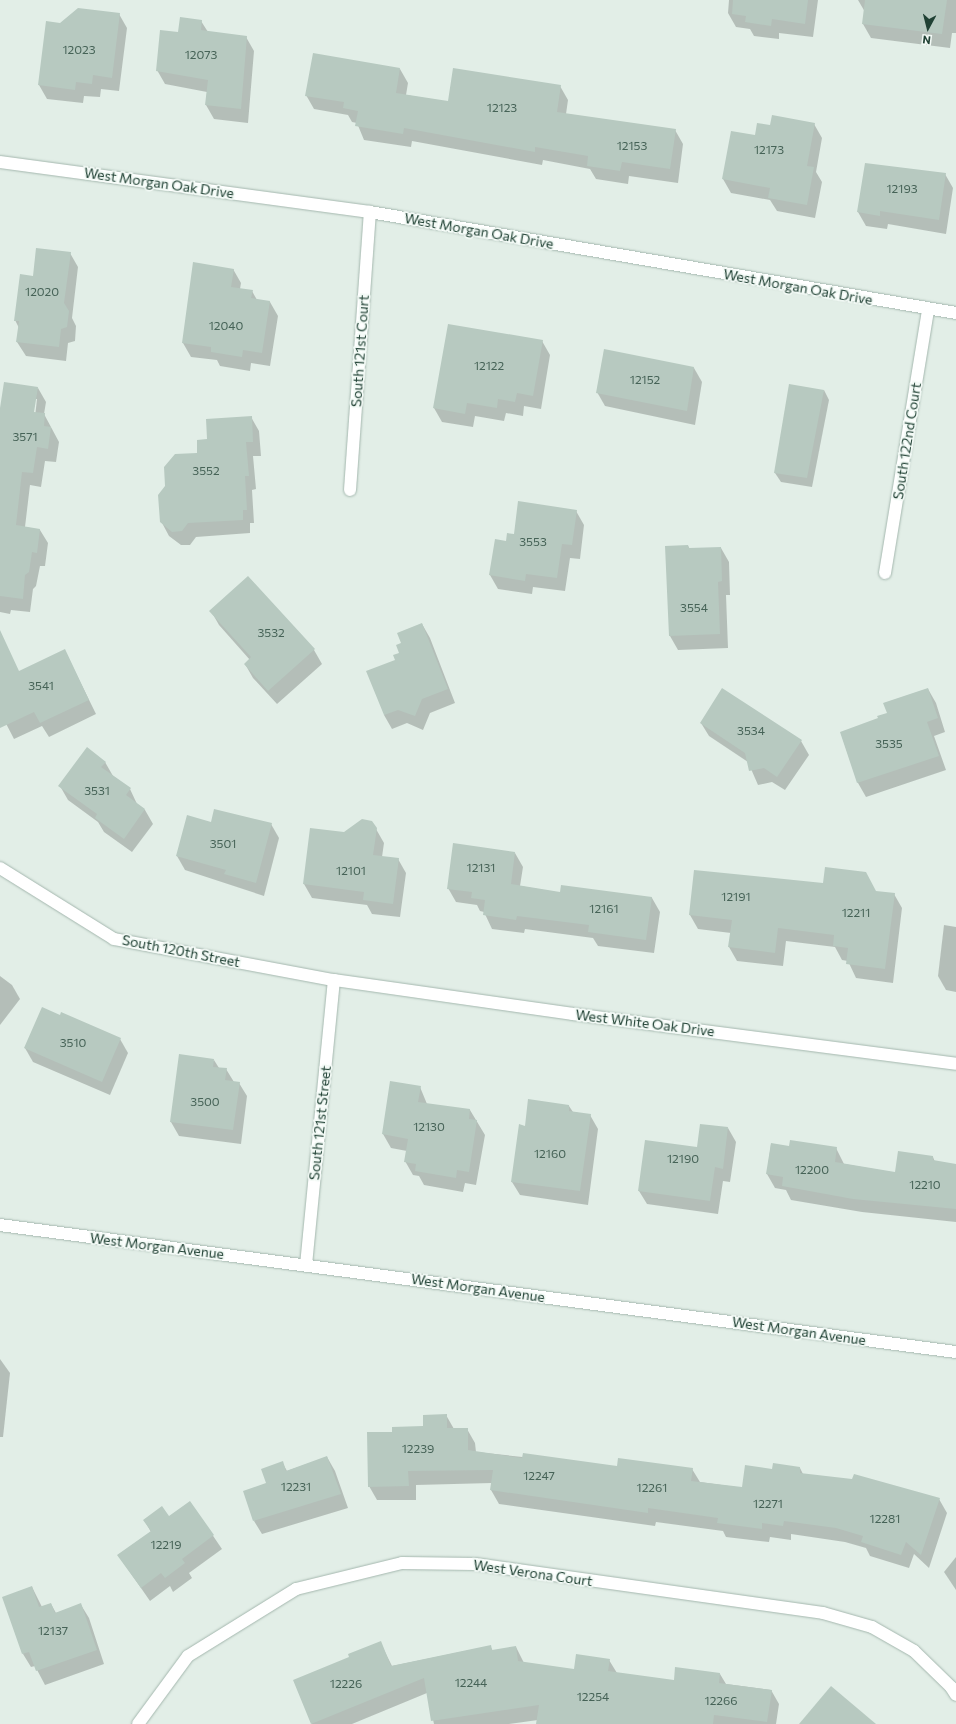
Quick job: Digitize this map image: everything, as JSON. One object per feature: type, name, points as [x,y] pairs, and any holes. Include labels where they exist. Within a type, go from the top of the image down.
[{"type":"street","name":"West Morgan Oak Drive","points":[[0,162],[370,212],[956,314]]},
{"type":"street","name":"South 121st Court","points":[[350,490],[370,212]]},
{"type":"street","name":"South 122nd Court","points":[[885,573],[928,310]]},
{"type":"street","name":"South 120th Street","points":[[0,868],[114,939],[334,980]]},
{"type":"street","name":"West White Oak Drive","points":[[334,980],[573,1014],[956,1064]]},
{"type":"street","name":"South 121st Street","points":[[306,1265],[334,980]]},
{"type":"street","name":"West Morgan Avenue","points":[[0,1225],[956,1352]]},
{"type":"street","name":"West Verona Court","points":[[138,1724],[188,1656],[296,1589],[402,1563],[475,1564],[823,1613],[872,1627],[914,1652],[951,1687],[956,1695]]},
{"type":"building","points":[[733,0],[808,0],[805,24],[772,19],[771,26],[745,22],[746,16],[732,14]]},
{"type":"building","points":[[865,0],[947,0],[942,34],[862,24]]},
{"type":"building","points":[[78,8],[120,13],[112,78],[93,75],[92,84],[76,82],[75,90],[38,85],[46,21],[60,23]]},
{"type":"building","points":[[180,17],[202,20],[201,30],[247,36],[241,109],[205,105],[208,80],[156,71],[160,30],[178,32]]},
{"type":"building","points":[[313,53],[400,68],[396,93],[448,101],[453,68],[561,85],[557,112],[676,129],[670,169],[622,162],[620,171],[587,166],[588,156],[535,147],[535,152],[404,128],[403,134],[355,126],[358,111],[343,108],[344,102],[305,96]]},
{"type":"building","points":[[772,115],[815,123],[807,166],[814,167],[807,205],[768,198],[770,188],[722,179],[731,131],[755,135],[757,123],[770,125]]},
{"type":"building","points":[[865,163],[946,173],[939,220],[880,211],[880,216],[857,212]]},
{"type":"building","points":[[36,248],[71,252],[64,303],[69,311],[67,327],[61,329],[59,347],[16,342],[19,321],[14,321],[20,274],[33,276]]},
{"type":"building","points":[[193,262],[234,269],[231,287],[253,290],[251,298],[270,301],[262,353],[243,350],[242,357],[211,352],[211,347],[182,343]]},
{"type":"building","points":[[448,324],[543,340],[533,396],[517,393],[515,402],[498,399],[497,408],[467,403],[465,414],[433,408]]},
{"type":"building","points":[[604,349],[694,367],[687,411],[596,393]]},
{"type":"building","points":[[4,382],[38,387],[34,412],[45,413],[44,426],[51,427],[48,449],[37,447],[33,473],[22,472],[16,525],[40,529],[37,553],[32,552],[29,572],[25,575],[23,599],[0,596],[0,408]]},
{"type":"building","points":[[789,384],[824,390],[807,478],[774,473]]},
{"type":"building","points":[[252,416],[253,442],[246,442],[249,476],[245,476],[247,510],[243,510],[243,520],[188,523],[182,531],[172,532],[160,522],[158,495],[165,486],[164,467],[175,454],[197,453],[197,440],[207,439],[206,419]]},
{"type":"building","points":[[518,501],[577,510],[572,545],[562,544],[557,578],[526,574],[525,581],[489,575],[495,539],[506,541],[507,533],[514,534]]},
{"type":"building","points":[[688,545],[689,548],[721,547],[722,581],[718,582],[720,634],[669,636],[665,546]]},
{"type":"building","points":[[248,576],[315,649],[268,691],[244,664],[251,657],[209,611]]},
{"type":"building","points":[[422,623],[448,689],[422,699],[415,716],[398,710],[384,715],[366,671],[395,660],[393,655],[399,653],[396,645],[401,643],[397,633]]},
{"type":"building","points":[[0,630],[19,671],[65,649],[89,700],[40,723],[34,712],[0,728]]},
{"type":"building","points":[[722,688],[802,740],[777,777],[764,768],[749,771],[745,753],[700,723]]},
{"type":"building","points":[[928,688],[938,718],[927,722],[939,756],[857,783],[840,732],[878,718],[877,716],[887,713],[883,703]]},
{"type":"building","points":[[87,747],[106,762],[101,767],[131,788],[126,795],[145,809],[124,839],[95,818],[97,814],[58,786]]},
{"type":"building","points":[[214,809],[272,823],[256,883],[224,874],[226,870],[176,856],[187,815],[211,822]]},
{"type":"building","points":[[362,819],[372,821],[377,828],[373,855],[399,858],[393,904],[363,900],[364,892],[303,884],[310,828],[344,832]]},
{"type":"building","points":[[453,843],[515,852],[511,884],[560,892],[561,885],[652,897],[646,940],[588,932],[589,925],[517,916],[516,920],[483,915],[485,900],[471,898],[472,892],[447,889]]},
{"type":"building","points":[[825,867],[866,872],[876,891],[895,893],[885,969],[846,964],[848,948],[833,946],[834,935],[778,928],[775,953],[728,947],[732,920],[689,915],[694,870],[823,883]]},
{"type":"building","points":[[42,1007],[60,1015],[61,1012],[121,1038],[102,1082],[24,1048]]},
{"type":"building","points":[[179,1054],[214,1059],[213,1067],[227,1068],[225,1080],[240,1082],[233,1130],[170,1122]]},
{"type":"building","points":[[390,1081],[421,1086],[418,1102],[470,1109],[469,1119],[477,1120],[469,1172],[457,1170],[456,1178],[415,1171],[416,1164],[404,1162],[408,1139],[382,1134]]},
{"type":"building","points":[[528,1099],[569,1105],[569,1111],[591,1114],[580,1191],[511,1182],[519,1124],[525,1126]]},
{"type":"building","points":[[700,1124],[728,1127],[723,1169],[715,1167],[710,1201],[638,1191],[645,1140],[697,1147]]},
{"type":"building","points":[[790,1140],[837,1147],[835,1162],[895,1172],[898,1151],[933,1156],[933,1160],[956,1164],[956,1209],[853,1199],[782,1186],[783,1177],[766,1174],[771,1143],[789,1146]]},
{"type":"building","points":[[447,1414],[447,1428],[468,1428],[468,1450],[522,1458],[523,1453],[617,1466],[618,1458],[693,1468],[691,1481],[742,1487],[745,1465],[772,1469],[773,1463],[800,1467],[800,1473],[852,1479],[854,1474],[940,1498],[921,1555],[906,1542],[901,1555],[861,1542],[863,1536],[836,1528],[784,1521],[783,1526],[762,1523],[762,1529],[717,1523],[718,1518],[648,1508],[648,1513],[490,1490],[493,1470],[408,1471],[409,1486],[368,1487],[367,1432],[392,1432],[392,1427],[423,1426],[423,1415]]},
{"type":"building","points":[[327,1456],[341,1494],[253,1521],[243,1491],[266,1483],[261,1469],[283,1461],[286,1471]]},
{"type":"building","points":[[190,1501],[214,1535],[182,1559],[185,1563],[165,1578],[161,1573],[141,1588],[117,1555],[151,1531],[143,1520],[162,1506],[169,1516]]},
{"type":"building","points":[[32,1586],[39,1607],[51,1603],[55,1613],[81,1603],[97,1650],[36,1671],[29,1652],[22,1654],[2,1597]]},
{"type":"building","points":[[381,1641],[391,1666],[491,1645],[492,1650],[516,1646],[518,1661],[574,1669],[576,1654],[610,1659],[608,1671],[674,1680],[675,1667],[720,1673],[719,1683],[772,1690],[767,1722],[714,1715],[713,1724],[536,1724],[539,1705],[431,1721],[424,1678],[311,1724],[293,1680],[349,1657],[348,1654]]},
{"type":"building","points":[[831,1686],[876,1724],[799,1724]]}]
